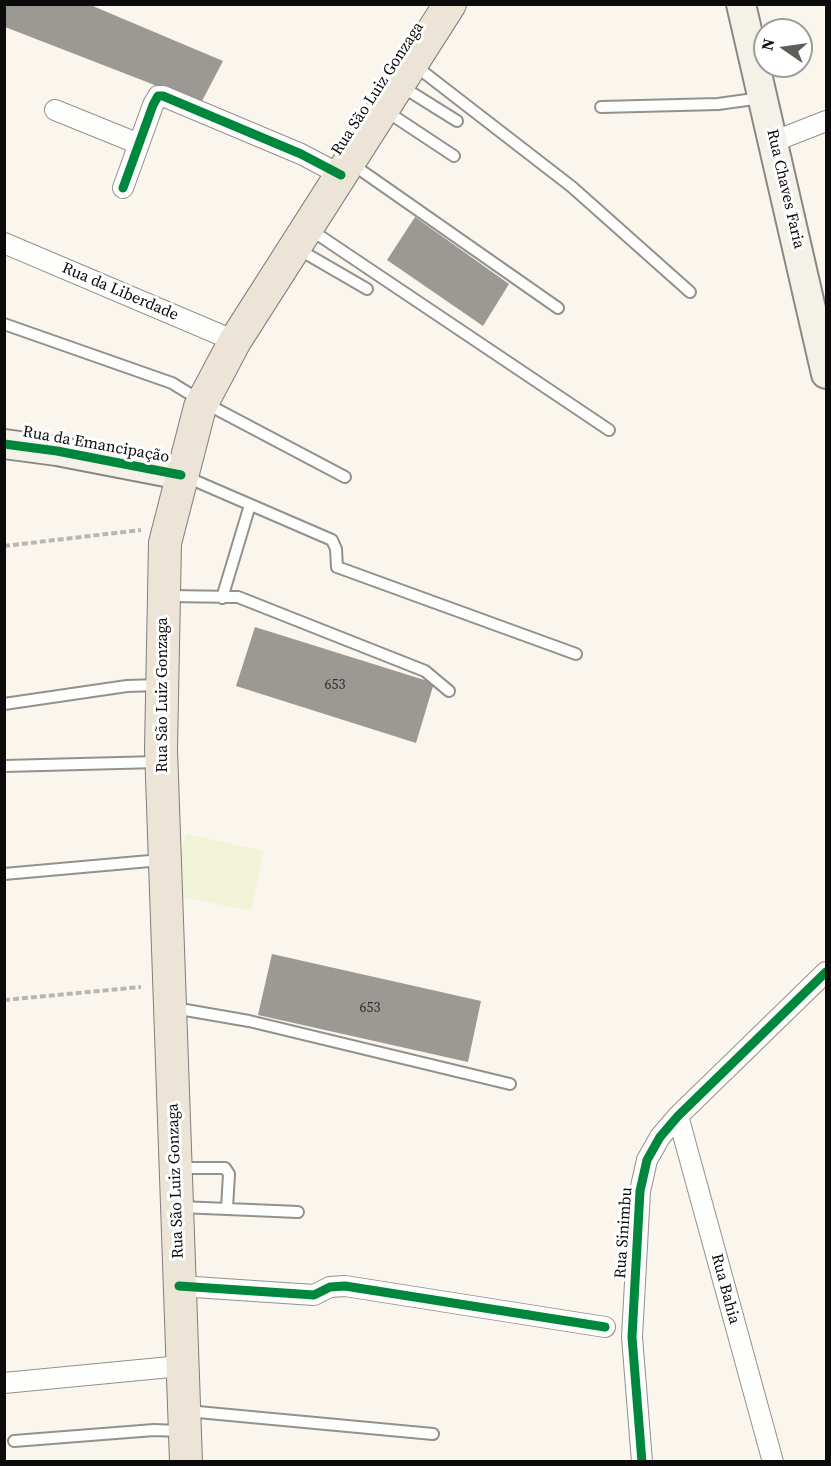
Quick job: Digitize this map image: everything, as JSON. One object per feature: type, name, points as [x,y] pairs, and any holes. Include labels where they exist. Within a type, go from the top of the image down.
[{"type":"main road","name":"Rua São Luiz Gonzaga","points":[[185,1435],[162,762],[163,560],[181,475],[203,402],[236,341],[450,4]]},
{"type":"main road","name":"Rua Chaves Faria","points":[[741,4],[775,141],[826,374]]},
{"type":"main road","name":"Rua da Emancipação","points":[[4,444],[57,451],[181,475]]},
{"type":"street","points":[[123,188],[158,96],[163,96],[302,154],[345,168]]},
{"type":"street","points":[[55,110],[139,144]]},
{"type":"street","points":[[775,141],[826,122]]},
{"type":"street","name":"Rua da Liberdade","points":[[4,243],[236,341]]},
{"type":"street","name":"Rua Sinimbu","points":[[642,1461],[632,1337],[640,1191],[647,1160],[660,1137],[678,1116],[826,972]]},
{"type":"street","name":"Rua Bahia","points":[[678,1116],[773,1461]]},
{"type":"street","points":[[179,1286],[314,1295],[330,1287],[345,1286],[604,1327]]},
{"type":"street","points":[[4,1383],[181,1366]]},
{"type":"lane","points":[[398,86],[457,121]]},
{"type":"lane","points":[[398,86],[411,125],[454,156]]},
{"type":"lane","points":[[398,86],[572,187],[690,292]]},
{"type":"lane","points":[[601,107],[718,104],[764,97]]},
{"type":"lane","points":[[345,168],[558,308]]},
{"type":"lane","points":[[302,238],[367,289]]},
{"type":"lane","points":[[302,238],[609,430]]},
{"type":"lane","points":[[4,324],[172,383],[203,402],[345,477]]},
{"type":"lane","points":[[181,475],[332,540],[336,549],[337,567],[576,654]]},
{"type":"lane","points":[[222,598],[250,505]]},
{"type":"lane","points":[[164,595],[238,597],[425,671],[449,691]]},
{"type":"lane","points":[[4,704],[127,686],[161,685]]},
{"type":"lane","points":[[4,766],[162,762]]},
{"type":"lane","points":[[4,874],[165,859]]},
{"type":"lane","points":[[170,997],[249,1021],[510,1084]]},
{"type":"lane","points":[[175,1167],[225,1168],[229,1174],[227,1208]]},
{"type":"lane","points":[[177,1207],[298,1212]]},
{"type":"lane","points":[[14,1441],[154,1430],[185,1435],[433,1434]]},
{"type":"path","points":[[4,546],[169,528]]},
{"type":"path","points":[[4,1000],[170,997]]},
{"type":"green space","points":[[186,834],[264,851],[251,911],[172,895]]},
{"type":"building","points":[[5,4],[88,4],[223,61],[201,103],[5,27]]},
{"type":"building","points":[[415,217],[509,284],[483,326],[387,260]]},
{"type":"building","points":[[255,627],[434,683],[416,743],[236,686]]},
{"type":"building","points":[[272,954],[481,1001],[468,1062],[258,1015]]},
{"type":"cycle path","points":[[123,188],[158,96],[163,96],[301,154],[341,175]]},
{"type":"cycle path","points":[[4,444],[57,451],[181,475]]},
{"type":"cycle path","points":[[642,1462],[632,1337],[640,1191],[647,1160],[660,1137],[678,1116],[826,972]]},
{"type":"cycle path","points":[[179,1286],[314,1295],[330,1287],[345,1286],[605,1327]]}]
